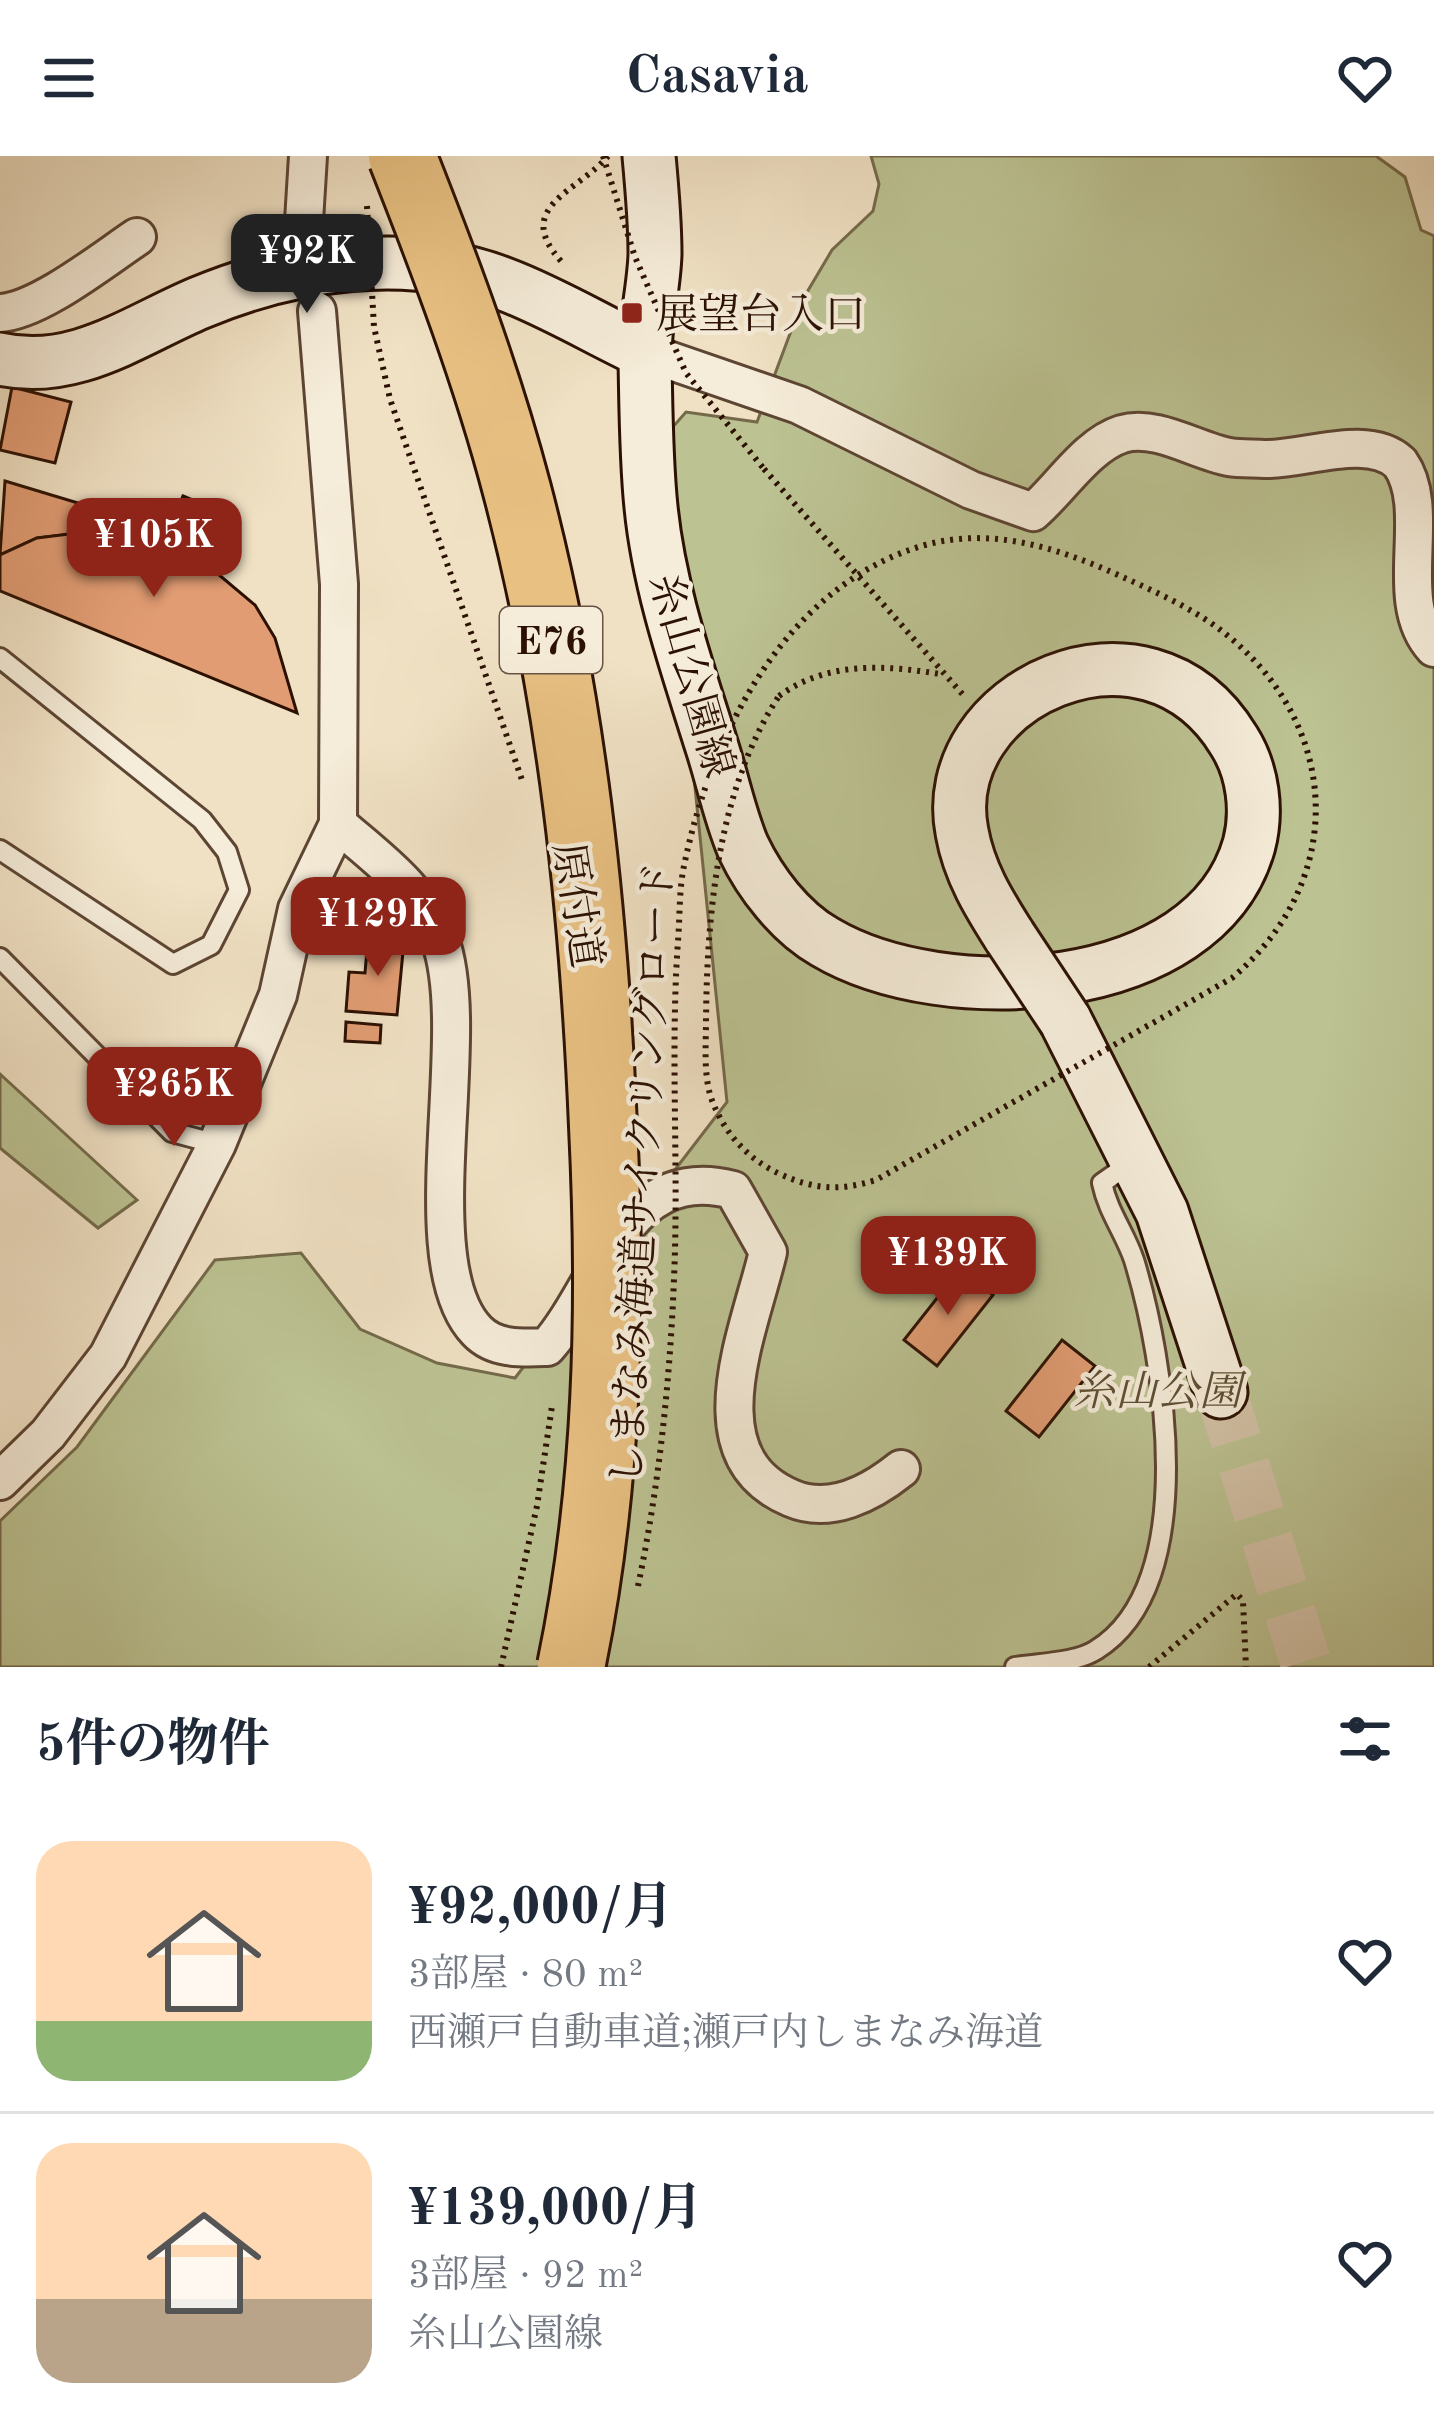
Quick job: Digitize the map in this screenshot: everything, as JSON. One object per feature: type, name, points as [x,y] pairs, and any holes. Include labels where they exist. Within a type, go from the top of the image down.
[{"type":"highway","name":"E76","points":[[384,177],[480,365],[518,491],[548,627],[584,844],[604,1144],[605,1397],[596,1512],[571,1667]]},
{"type":"highway","name":"E76","points":[[534,1667],[567,1518],[582,1417],[604,1144]]},
{"type":"main road","name":"糸山公園線","points":[[649,156],[655,256],[644,352],[651,510],[678,637],[744,847],[788,914],[824,942],[910,976],[970,983],[1054,977],[1142,959],[1183,937],[1220,906],[1242,870],[1255,823],[1251,785],[1238,746],[1215,714],[1180,682],[1141,669],[1100,667],[1056,680],[1020,700],[973,758],[962,794],[961,828],[978,886],[1010,938],[1065,1020],[1162,1212],[1221,1392]]},
{"type":"main road","points":[[0,358],[91,356],[199,303],[270,278],[400,262],[501,282],[644,352]]},
{"type":"street","points":[[304,221],[308,156]]},
{"type":"street","points":[[0,314],[72,279],[137,237]]},
{"type":"street","points":[[0,1481],[48,1434],[108,1356],[217,1144],[278,995],[297,909],[338,824],[339,584],[317,311]]},
{"type":"street","points":[[644,352],[799,405],[970,490],[1033,512],[1092,453],[1123,434],[1154,434],[1229,457],[1277,459],[1370,449],[1400,463],[1415,491],[1420,536],[1417,594],[1434,648]]},
{"type":"street","points":[[338,824],[421,898],[442,945],[448,1013],[448,1268],[476,1330],[495,1343],[547,1347],[629,1216],[666,1194],[709,1184],[733,1190],[768,1252],[731,1413],[740,1453],[760,1485],[799,1502],[871,1494],[901,1469]]},
{"type":"lane","points":[[0,658],[202,820],[227,852],[239,890],[211,945],[173,964],[0,850]]},
{"type":"lane","points":[[0,958],[172,1132],[217,1144]]},
{"type":"lane","points":[[1015,1667],[1092,1654],[1113,1637],[1153,1579],[1163,1511],[1161,1366],[1132,1254],[1106,1204],[1102,1183],[1111,1172],[1137,1160]]},
{"type":"path","points":[[564,264],[544,235],[543,218],[552,202],[593,174],[606,156]]},
{"type":"path","name":"しまなみ海道サイクリングロード","points":[[606,156],[635,257],[686,373],[764,469],[940,674],[883,664],[819,676],[779,696],[759,727],[718,860],[706,969],[706,1057],[712,1102],[743,1152],[816,1188],[846,1189],[876,1180],[1232,978],[1267,949],[1287,919],[1314,849],[1315,781],[1290,711],[1268,678],[1211,623],[1158,592],[1018,538],[943,540],[889,555],[836,585],[804,617],[725,736],[683,866],[673,1012],[674,1280],[664,1413],[634,1606]]},
{"type":"path","points":[[384,177],[374,327],[390,399],[523,785]]},
{"type":"path","points":[[501,1667],[537,1506],[555,1386]]},
{"type":"path","points":[[1149,1667],[1237,1594],[1243,1601],[1246,1667]]},
{"type":"green space","name":"糸山公園","points":[[871,156],[1376,156],[1405,177],[1421,230],[1434,236],[1434,1667],[0,1667],[0,1521],[77,1447],[215,1260],[301,1253],[360,1329],[437,1363],[515,1378],[727,1102],[667,512],[671,429],[686,412],[757,422],[803,299],[832,250],[873,211],[879,184]]},
{"type":"green space","points":[[0,1074],[137,1200],[98,1228],[0,1148]]},
{"type":"building","points":[[12,387],[71,402],[55,463],[0,450]]},
{"type":"building","points":[[5,481],[101,510],[91,532],[37,538],[0,555]]},
{"type":"building","points":[[183,496],[219,511],[199,558],[255,605],[275,638],[297,713],[0,591],[0,555],[37,538],[77,533],[117,532],[164,541]]},
{"type":"building","points":[[368,938],[404,941],[397,1015],[346,1011],[349,972],[365,973]]},
{"type":"building","points":[[346,1022],[381,1025],[380,1043],[345,1041]]},
{"type":"building","points":[[960,1269],[993,1295],[937,1366],[904,1340]]},
{"type":"building","points":[[1062,1340],[1095,1366],[1039,1437],[1006,1411]]},
{"type":"tunnel","points":[[1221,1392],[1307,1667]]},
{"type":"place","name":"展望台入口","points":[[632,313]]}]
